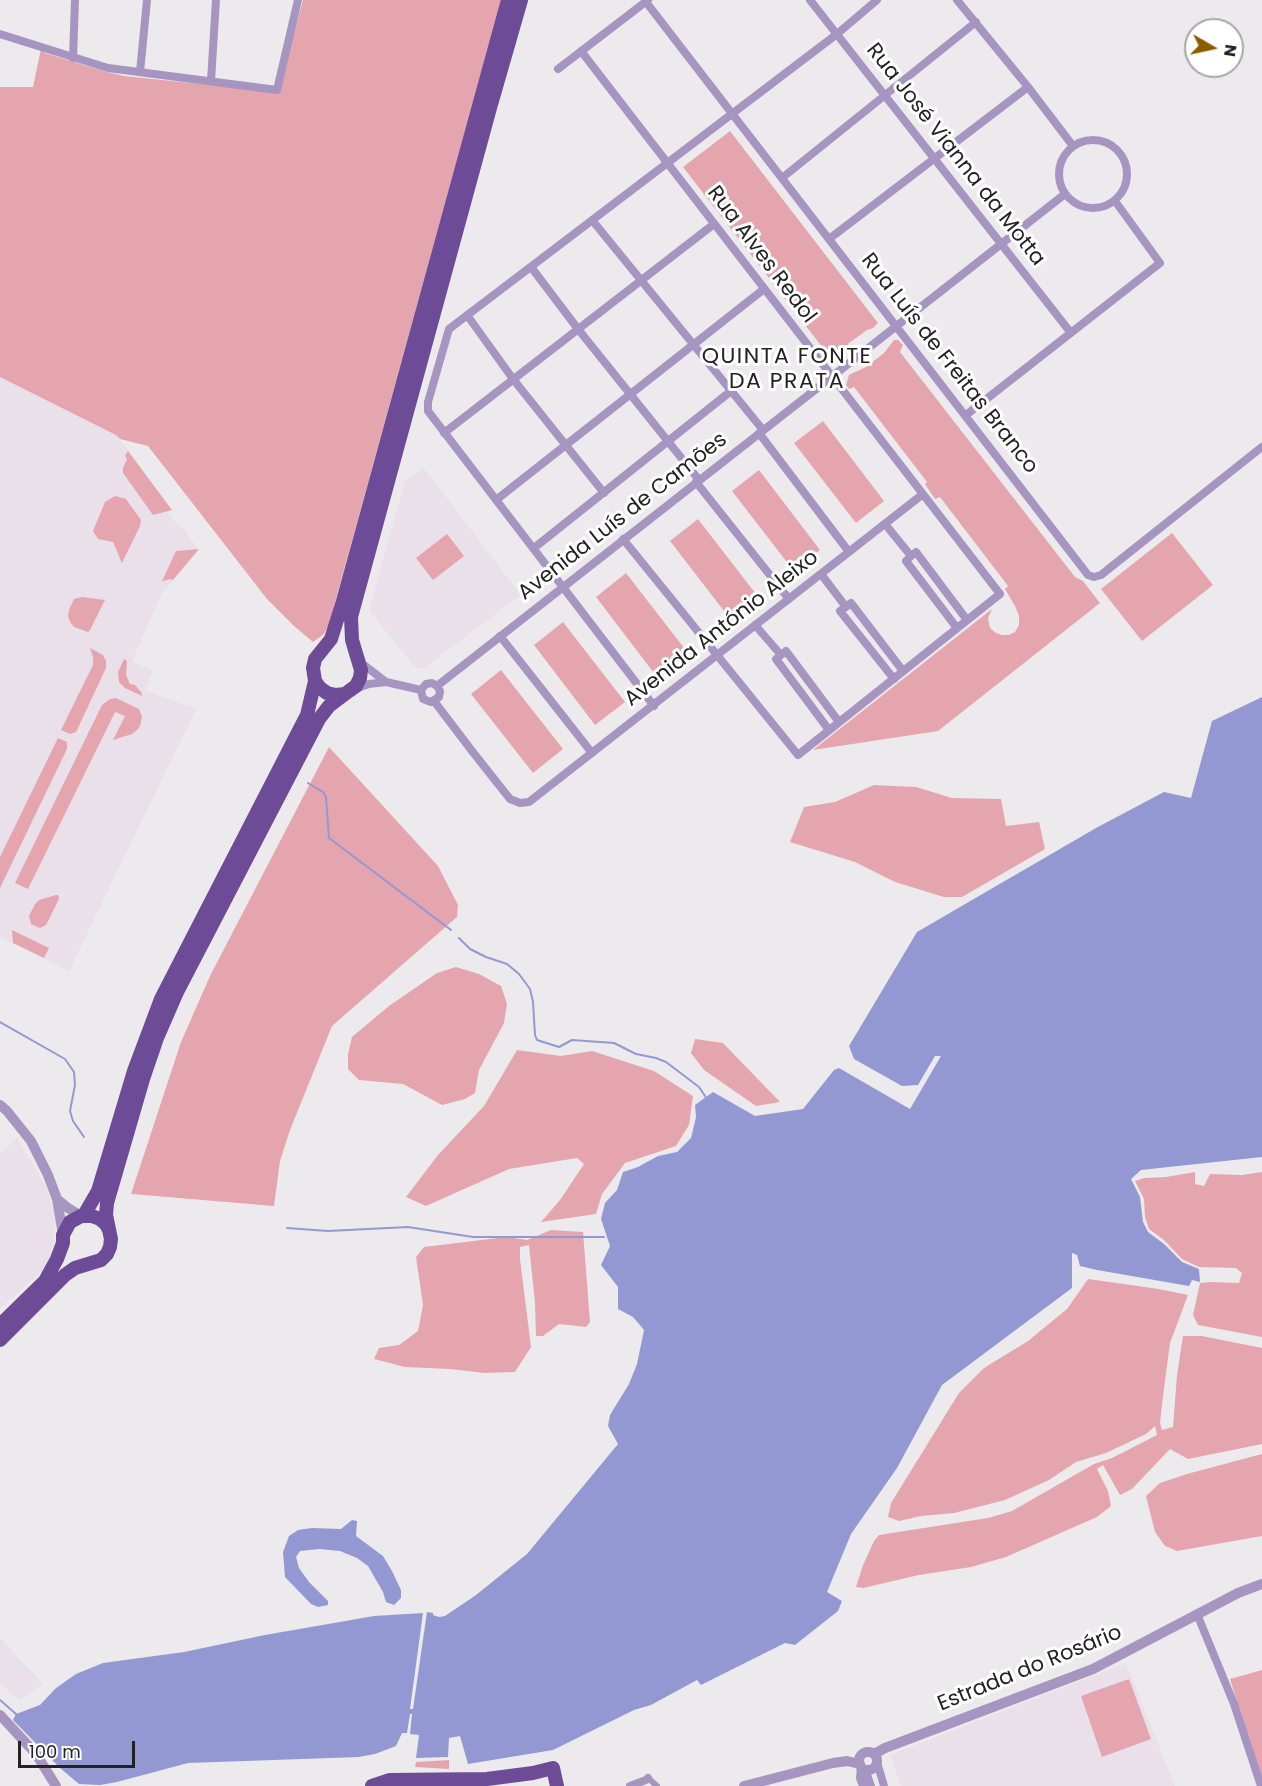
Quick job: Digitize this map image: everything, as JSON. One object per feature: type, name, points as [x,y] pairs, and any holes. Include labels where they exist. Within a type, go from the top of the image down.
[{"type":"main road","points":[[83,1216],[92,1205],[98,1191],[134,1071],[161,999],[307,715],[315,681],[313,668],[315,660],[331,639],[343,601],[508,0]]},
{"type":"main road","points":[[63,1239],[65,1251],[77,1262],[93,1263],[101,1260],[107,1254],[111,1239],[106,1215],[107,1203],[143,1079],[157,1038],[177,992],[315,726],[329,706],[356,686],[360,678],[361,670],[352,640],[351,617],[521,0]]},
{"type":"main road","points":[[323,651],[337,646],[344,647],[358,659]]},
{"type":"main road","points":[[315,681],[327,693],[336,695],[347,692]]},
{"type":"main road","points":[[0,1325],[45,1281],[57,1259],[70,1222],[83,1216],[92,1216],[106,1224],[110,1231]]},
{"type":"main road","points":[[0,1340],[65,1275],[85,1264]]},
{"type":"main road","points":[[381,1785],[403,1782],[452,1783],[533,1773],[553,1768],[557,1786]]},
{"type":"main road","points":[[469,1786],[486,1779]]},
{"type":"street","points":[[73,58],[75,0]]},
{"type":"street","points":[[140,72],[147,0]]},
{"type":"street","points":[[211,81],[216,0]]},
{"type":"street","points":[[0,34],[108,68],[277,90],[298,0]]},
{"type":"street","name":"Rua José Vianna da Motta","points":[[810,0],[1071,333]]},
{"type":"street","points":[[654,706],[428,411],[428,402],[448,329],[837,34],[877,0]]},
{"type":"street","points":[[957,0],[1073,146]]},
{"type":"street","points":[[558,69],[647,1]]},
{"type":"street","name":"Rua Luís de Freitas Branco","points":[[647,1],[731,115],[897,325],[1088,575],[1094,577],[1101,575],[1262,447]]},
{"type":"street","points":[[782,178],[976,22]]},
{"type":"street","name":"Rua Alves Redol","points":[[581,51],[1000,594],[967,620]]},
{"type":"street","points":[[829,239],[1028,87]]},
{"type":"street","points":[[1095,139],[1117,148],[1128,169],[1123,192],[1115,201],[1105,206],[1083,207],[1073,202],[1065,194],[1060,184],[1060,163],[1073,146],[1095,139]]},
{"type":"street","name":"Avenida Luís de Camões","points":[[437,686],[1065,194]]},
{"type":"street","points":[[966,415],[1160,263],[1115,201]]},
{"type":"street","points":[[592,220],[731,391],[849,552]]},
{"type":"street","points":[[444,434],[714,224]]},
{"type":"street","points":[[531,267],[789,599]]},
{"type":"street","points":[[496,500],[764,289]]},
{"type":"street","points":[[467,315],[513,379],[604,493]]},
{"type":"street","points":[[534,548],[731,391]]},
{"type":"street","name":"Avenida António Aleixo","points":[[434,701],[510,799],[514,802],[529,802],[923,494]]},
{"type":"street","points":[[885,524],[911,556]]},
{"type":"street","points":[[623,539],[798,755],[894,679],[967,620],[916,552],[906,561],[957,628]]},
{"type":"street","points":[[821,574],[846,607]]},
{"type":"street","points":[[894,679],[840,611],[851,603],[903,671]]},
{"type":"street","points":[[755,625],[781,655]]},
{"type":"street","points":[[500,636],[592,753]]},
{"type":"street","points":[[829,730],[776,659],[786,651],[839,722]]},
{"type":"street","points":[[358,659],[368,670],[386,682]]},
{"type":"street","points":[[347,692],[369,684],[386,682],[421,690]]},
{"type":"street","points":[[429,683],[437,686],[440,694],[434,701],[425,701],[421,696],[424,685],[429,683]]},
{"type":"street","points":[[0,1105],[8,1111],[31,1140],[48,1175],[57,1199],[63,1239]]},
{"type":"street","points":[[57,1199],[68,1209],[83,1216]]},
{"type":"street","name":"Estrada do Rosário","points":[[862,1766],[862,1755],[868,1752],[876,1758],[885,1748],[1093,1669],[1238,1593],[1262,1584]]},
{"type":"street","points":[[1197,1614],[1234,1704],[1260,1786]]},
{"type":"street","points":[[0,1715],[36,1754],[56,1786]]},
{"type":"street","points":[[876,1758],[885,1785]]},
{"type":"street","points":[[744,1786],[847,1761],[862,1766],[871,1786]]},
{"type":"street","points":[[862,1766],[860,1778],[863,1786]]},
{"type":"street","points":[[632,1786],[648,1778],[657,1786]]},
{"type":"shaded area","points":[[303,0],[501,0],[329,624],[324,634],[313,642],[267,599],[148,446],[120,439],[0,377],[0,87],[33,87],[41,49],[45,53],[124,76],[278,92]]},
{"type":"shaded area","points":[[730,131],[878,323],[849,343],[840,356],[833,361],[683,167]]},
{"type":"shaded area","points":[[894,340],[898,340],[903,345],[900,352],[1075,577],[1083,581],[1100,603],[938,731],[813,750],[992,609],[988,618],[990,628],[996,633],[1009,635],[1015,632],[1019,625],[1019,616],[1005,589],[1008,586],[940,497],[935,499],[925,484],[927,482],[854,387],[849,389],[846,385],[849,375],[866,367],[884,353]]},
{"type":"shaded area","points":[[0,377],[117,435],[172,510],[167,512],[179,527],[180,524],[199,550],[162,593],[132,661],[153,671],[145,690],[196,709],[69,971],[0,937]]},
{"type":"shaded area","points":[[823,421],[884,501],[856,523],[794,443]]},
{"type":"shaded area","points":[[128,451],[172,510],[153,515],[123,473],[127,459],[125,456]]},
{"type":"shaded area","points":[[423,467],[521,595],[424,668],[419,668],[413,665],[369,610],[405,481]]},
{"type":"shaded area","points":[[759,470],[820,550],[793,570],[732,491]]},
{"type":"shaded area","points":[[115,496],[126,499],[141,520],[122,563],[113,542],[98,539],[93,531],[105,502]]},
{"type":"shaded area","points":[[698,519],[759,598],[731,620],[670,541]]},
{"type":"shaded area","points":[[1172,533],[1213,585],[1142,641],[1101,589]]},
{"type":"shaded area","points":[[447,534],[464,556],[433,580],[416,558]]},
{"type":"shaded area","points":[[199,549],[172,581],[172,579],[162,581],[176,551]]},
{"type":"shaded area","points":[[626,573],[688,653],[657,677],[596,597]]},
{"type":"shaded area","points":[[82,597],[105,600],[88,632],[74,627],[68,616],[74,599]]},
{"type":"shaded area","points":[[563,622],[625,702],[595,725],[534,645]]},
{"type":"shaded area","points":[[90,648],[103,655],[106,668],[76,732],[70,734],[61,730],[93,665]]},
{"type":"shaded area","points":[[124,659],[127,661],[126,675],[130,684],[135,685],[142,696],[125,688],[119,682],[118,672]]},
{"type":"shaded area","points":[[501,670],[563,749],[533,773],[471,694]]},
{"type":"shaded area","points":[[116,698],[139,709],[142,717],[140,726],[132,734],[113,740],[125,716],[115,712],[28,889],[15,883],[102,705]]},
{"type":"shaded area","points":[[58,738],[67,742],[67,749],[0,888],[0,857]]},
{"type":"shaded area","points":[[329,747],[438,866],[458,905],[457,917],[332,1026],[290,1130],[280,1161],[274,1206],[131,1194],[181,1042],[210,976]]},
{"type":"shaded area","points":[[874,785],[916,787],[952,798],[1001,799],[1006,826],[1039,822],[1045,849],[962,897],[944,897],[895,882],[855,862],[790,842],[804,807],[835,802]]},
{"type":"shaded area","points":[[56,895],[59,899],[46,925],[40,928],[31,924],[29,916],[35,904],[39,900]]},
{"type":"shaded area","points":[[12,930],[49,948],[44,958],[13,943]]},
{"type":"shaded area","points":[[456,967],[479,974],[501,986],[507,1004],[504,1023],[479,1070],[475,1093],[465,1099],[442,1105],[403,1084],[359,1080],[348,1069],[348,1054],[352,1037],[389,1006],[437,973]]},
{"type":"shaded area","points":[[695,1039],[723,1043],[780,1102],[756,1106],[704,1070],[691,1053]]},
{"type":"shaded area","points":[[517,1050],[561,1056],[592,1051],[654,1071],[693,1096],[689,1125],[676,1146],[625,1163],[602,1194],[596,1214],[541,1222],[560,1200],[584,1164],[577,1158],[509,1169],[426,1206],[406,1197],[438,1155],[484,1106]]},
{"type":"shaded area","points":[[17,1138],[47,1188],[56,1223],[53,1246],[45,1269],[0,1308],[0,1154]]},
{"type":"shaded area","points":[[1195,1172],[1195,1184],[1204,1186],[1210,1174],[1242,1175],[1262,1172],[1262,1337],[1198,1325],[1193,1315],[1200,1283],[1239,1283],[1242,1273],[1236,1268],[1199,1267],[1182,1259],[1164,1240],[1149,1229],[1145,1217],[1144,1199],[1135,1181]]},
{"type":"shaded area","points":[[551,1230],[583,1232],[590,1322],[586,1327],[559,1324],[543,1336],[536,1336],[529,1245],[520,1247],[520,1259],[531,1347],[515,1372],[484,1373],[405,1367],[374,1359],[379,1348],[399,1345],[418,1331],[423,1305],[416,1257],[424,1247],[506,1237],[527,1240]]},
{"type":"shaded area","points":[[1088,1279],[1188,1295],[1170,1343],[1160,1423],[1162,1430],[1173,1427],[1183,1336],[1202,1336],[1262,1348],[1262,1444],[1188,1459],[1170,1449],[1132,1489],[1120,1495],[1103,1465],[1097,1469],[1108,1491],[1111,1506],[1097,1517],[1006,1557],[971,1567],[919,1575],[863,1588],[856,1587],[863,1565],[879,1535],[988,1518],[1012,1511],[1094,1464],[1112,1458],[1157,1435],[1155,1426],[1146,1434],[1106,1453],[1076,1462],[1049,1480],[1005,1500],[954,1513],[899,1521],[888,1517],[891,1503],[959,1393],[984,1368],[1028,1341],[1067,1309]]},
{"type":"shaded area","points":[[1262,1454],[1262,1536],[1177,1551],[1165,1546],[1155,1532],[1146,1496],[1160,1483]]},
{"type":"shaded area","points":[[0,1638],[43,1684],[19,1700],[0,1683]]},
{"type":"shaded area","points":[[1126,1663],[1175,1786],[901,1786],[890,1755]]},
{"type":"shaded area","points":[[1262,1670],[1262,1782],[1230,1679]]},
{"type":"shaded area","points":[[1129,1679],[1151,1739],[1102,1757],[1081,1696]]},
{"type":"shaded area","points":[[449,1760],[449,1769],[415,1767],[416,1762]]},
{"type":"water","points":[[1262,697],[1262,1157],[1141,1170],[1131,1179],[1140,1197],[1143,1222],[1148,1232],[1182,1262],[1199,1269],[1200,1282],[1192,1280],[1189,1286],[1097,1270],[1080,1266],[1077,1255],[1072,1253],[1072,1288],[942,1385],[897,1468],[851,1534],[827,1592],[842,1601],[838,1611],[795,1645],[785,1643],[701,1685],[697,1680],[651,1705],[634,1710],[553,1750],[468,1764],[460,1736],[449,1738],[448,1757],[416,1758],[419,1735],[410,1734],[412,1714],[410,1714],[407,1733],[402,1733],[396,1746],[375,1754],[359,1757],[188,1763],[117,1782],[100,1785],[79,1784],[13,1720],[16,1714],[40,1705],[56,1688],[76,1674],[103,1663],[184,1652],[374,1616],[423,1613],[410,1709],[413,1709],[427,1612],[439,1617],[445,1616],[476,1595],[527,1554],[618,1444],[608,1426],[610,1415],[629,1384],[637,1364],[644,1330],[633,1317],[618,1309],[618,1287],[601,1265],[610,1246],[601,1219],[605,1203],[617,1190],[623,1172],[658,1156],[677,1152],[691,1138],[696,1117],[695,1105],[713,1092],[755,1116],[803,1109],[834,1070],[839,1068],[910,1109],[941,1056],[935,1056],[918,1085],[902,1086],[854,1059],[849,1046],[917,932],[1096,828],[1164,792],[1191,798],[1212,721]]},
{"type":"water","points":[[352,1520],[357,1521],[356,1536],[383,1556],[392,1571],[401,1590],[401,1598],[394,1605],[386,1602],[368,1566],[357,1558],[340,1551],[319,1549],[300,1551],[296,1557],[299,1568],[328,1601],[328,1605],[318,1607],[311,1604],[285,1577],[283,1552],[289,1536],[298,1530],[312,1528],[341,1529]]},
{"type":"waterway","points":[[308,783],[323,792],[326,797],[329,838],[451,930]]},
{"type":"waterway","points":[[459,938],[470,949],[507,964],[519,974],[530,989],[537,1040],[559,1047],[572,1040],[614,1043],[636,1054],[666,1062],[699,1087],[707,1099]]},
{"type":"waterway","points":[[0,1022],[65,1059],[74,1072],[75,1085],[70,1111],[73,1121],[84,1137]]},
{"type":"waterway","points":[[287,1228],[328,1231],[408,1227],[473,1237],[604,1237]]},
{"type":"waterway","points":[[0,1700],[16,1714]]},
{"type":"district","name":"QUINTA FONTE DA PRATA","points":[[787,370]]}]
